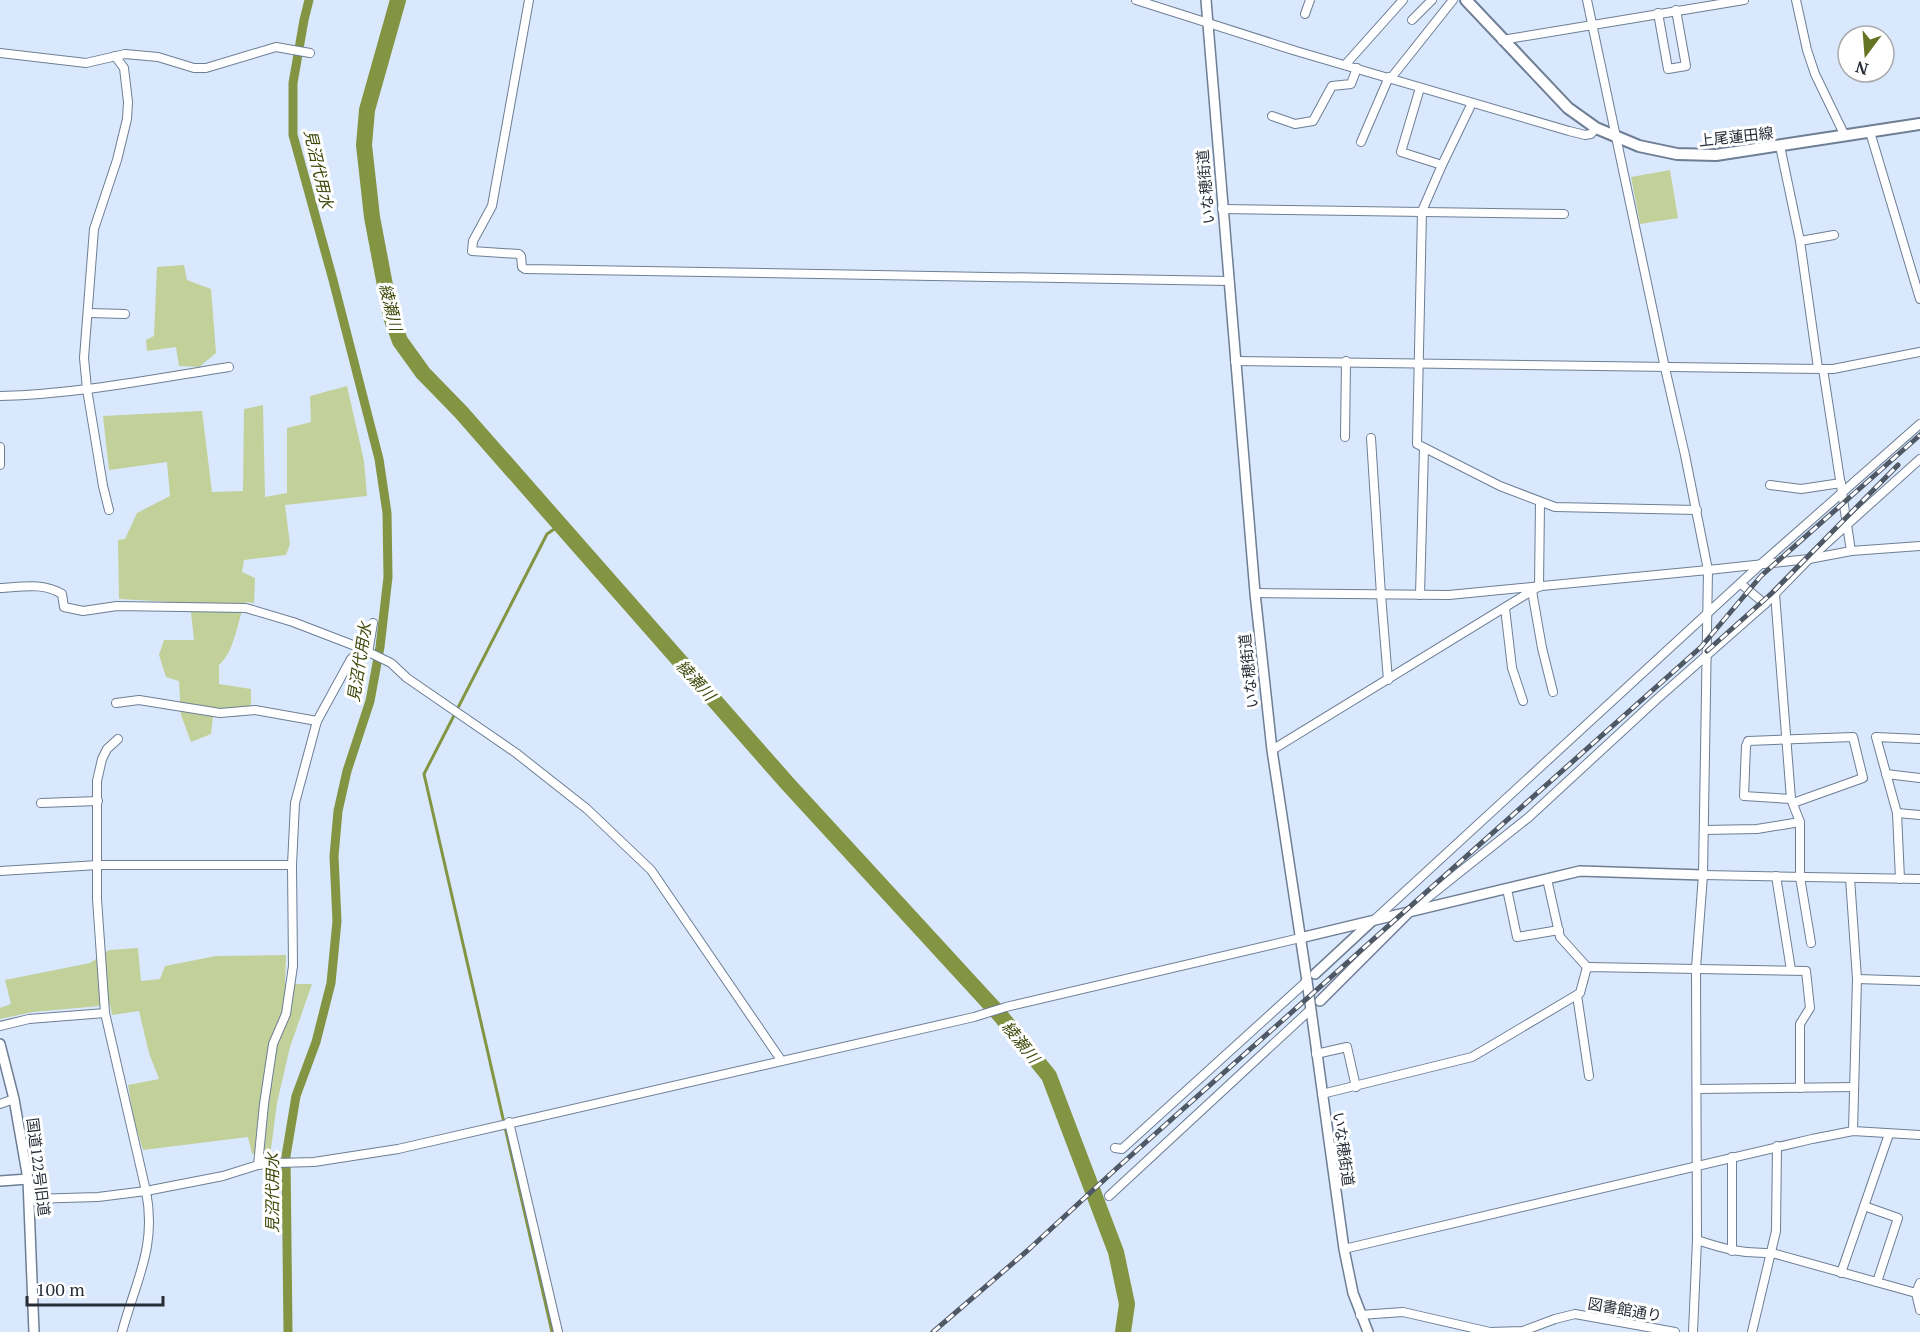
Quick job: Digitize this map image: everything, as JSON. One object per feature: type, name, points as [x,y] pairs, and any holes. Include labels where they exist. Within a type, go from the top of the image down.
[{"type":"main road","name":"上尾蓮田線","points":[[1466,0],[1568,108],[1596,128],[1617,138],[1659,151],[1690,156],[1716,155],[1920,124]]},
{"type":"street","points":[[530,0],[492,206],[474,241],[472,251],[519,254],[522,267],[525,269],[1229,281]]},
{"type":"street","points":[[1136,0],[1420,88],[1585,135],[1591,134],[1596,128]]},
{"type":"street","name":"いな穂街道","points":[[1206,0],[1255,593],[1272,750],[1344,1249],[1353,1293],[1368,1332]]},
{"type":"street","points":[[1305,14],[1310,0]]},
{"type":"street","points":[[1345,65],[1403,0]]},
{"type":"street","points":[[1412,20],[1432,0]]},
{"type":"street","points":[[1361,142],[1390,78],[1453,0]]},
{"type":"street","points":[[1587,0],[1708,570],[1703,875],[1696,968],[1697,1240],[1693,1332]]},
{"type":"street","points":[[1502,40],[1744,0]]},
{"type":"street","points":[[1797,0],[1807,50],[1815,74],[1845,136]]},
{"type":"street","points":[[1658,13],[1668,69],[1686,66],[1676,10]]},
{"type":"street","points":[[0,53],[86,63],[125,54],[158,57],[186,66],[206,68],[276,47],[307,52]]},
{"type":"street","points":[[109,510],[87,389],[84,358],[94,229],[117,160],[127,119],[128,102],[124,68],[115,56]]},
{"type":"street","points":[[1272,116],[1295,124],[1313,121],[1332,86],[1351,84],[1357,68]]},
{"type":"street","points":[[1420,88],[1401,152],[1442,165]]},
{"type":"street","points":[[1472,103],[1422,211],[1417,444],[1500,486],[1555,507],[1697,510]]},
{"type":"street","points":[[1870,132],[1920,299]]},
{"type":"street","points":[[1780,146],[1800,241],[1851,551]]},
{"type":"street","points":[[1222,209],[1564,214]]},
{"type":"street","points":[[1800,241],[1834,235]]},
{"type":"street","points":[[89,313],[125,314]]},
{"type":"street","points":[[1235,361],[1346,361],[1665,368],[1820,368],[1920,352]]},
{"type":"street","points":[[1345,437],[1346,361]]},
{"type":"street","points":[[0,396],[37,395],[87,389],[229,367]]},
{"type":"street","points":[[1315,974],[1741,584],[1842,487],[1920,424]]},
{"type":"street","points":[[1371,438],[1388,680]]},
{"type":"street","points":[[0,447],[0,465]]},
{"type":"street","points":[[1420,595],[1424,448]]},
{"type":"street","points":[[1320,1001],[1409,912],[1529,817],[1657,699],[1707,658],[1776,594],[1809,559],[1920,459]]},
{"type":"street","points":[[1770,485],[1802,489],[1842,487]]},
{"type":"street","points":[[1540,502],[1536,589],[1542,648],[1553,692]]},
{"type":"street","points":[[1255,593],[1449,595],[1536,589],[1809,559],[1851,551],[1920,546]]},
{"type":"street","points":[[1741,584],[1765,604]]},
{"type":"street","points":[[0,588],[40,586],[62,594],[64,607],[83,611],[117,606],[246,608],[303,626],[384,659],[543,774],[587,809],[651,870],[781,1060]]},
{"type":"street","points":[[1272,750],[1536,589]]},
{"type":"street","points":[[1776,594],[1792,801],[1800,822],[1800,877],[1811,943]]},
{"type":"street","points":[[1505,608],[1512,668],[1523,701]]},
{"type":"street","points":[[370,654],[373,623]]},
{"type":"street","points":[[258,1166],[273,1044],[286,1014],[293,966],[292,865],[296,803],[317,721],[351,659],[354,656],[370,654]]},
{"type":"street","points":[[116,703],[139,700],[220,713],[255,710],[317,721]]},
{"type":"street","points":[[1853,737],[1863,778],[1792,801],[1744,796],[1748,741],[1853,737]]},
{"type":"street","points":[[1900,879],[1897,813],[1876,737],[1920,739]]},
{"type":"street","points":[[118,739],[102,759],[97,781],[97,899],[105,1013],[150,1210],[147,1253],[122,1332]]},
{"type":"street","points":[[1886,774],[1920,778]]},
{"type":"street","points":[[41,803],[98,801]]},
{"type":"street","points":[[1897,813],[1920,815]]},
{"type":"street","points":[[1704,830],[1757,829],[1800,822]]},
{"type":"street","points":[[0,871],[98,865],[292,865]]},
{"type":"street","points":[[30,1199],[98,1197],[146,1191],[223,1176],[258,1166],[314,1162],[398,1149],[974,1017],[1006,1007],[1580,871],[1920,879]]},
{"type":"street","points":[[1776,876],[1791,970]]},
{"type":"street","points":[[1850,878],[1857,979],[1853,1131]]},
{"type":"street","points":[[1547,879],[1560,936],[1587,967],[1806,972],[1810,1008],[1800,1024],[1800,1088]]},
{"type":"street","points":[[1507,889],[1517,938],[1559,930]]},
{"type":"street","points":[[1322,1094],[1472,1057],[1580,993],[1587,967]]},
{"type":"street","points":[[1857,979],[1920,981]]},
{"type":"street","points":[[1115,1148],[1122,1149],[1307,981]]},
{"type":"street","points":[[1577,995],[1589,1076]]},
{"type":"street","points":[[1109,1197],[1310,1010]]},
{"type":"street","points":[[0,1026],[29,1019],[105,1013]]},
{"type":"street","name":"国道122号旧道","points":[[0,1044],[14,1099],[28,1179],[34,1332]]},
{"type":"street","points":[[1316,1054],[1347,1047],[1356,1087]]},
{"type":"street","points":[[1698,1089],[1854,1088]]},
{"type":"street","points":[[0,1104],[14,1099]]},
{"type":"street","points":[[509,1122],[558,1332]]},
{"type":"street","points":[[1344,1249],[1777,1146],[1853,1131],[1920,1135]]},
{"type":"street","points":[[1841,1273],[1889,1134]]},
{"type":"street","points":[[1752,1332],[1776,1231],[1777,1146]]},
{"type":"street","points":[[1731,1157],[1732,1251]]},
{"type":"street","points":[[0,1180],[28,1179]]},
{"type":"street","points":[[1864,1206],[1898,1218],[1877,1282]]},
{"type":"street","points":[[1697,1240],[1747,1254],[1772,1253],[1916,1293]]},
{"type":"street","points":[[1920,1283],[1916,1293],[1920,1310]]},
{"type":"street","name":"図書館通り","points":[[1360,1315],[1403,1312],[1490,1332],[1522,1331],[1575,1314],[1675,1332]]},
{"type":"green space","points":[[1670,170],[1678,218],[1640,224],[1631,177]]},
{"type":"green space","points":[[184,265],[187,280],[211,289],[216,353],[199,367],[179,366],[176,347],[147,351],[146,340],[154,336],[157,267]]},
{"type":"green space","points":[[347,386],[364,461],[367,496],[285,505],[290,544],[286,555],[244,560],[242,572],[255,578],[254,603],[246,602],[229,652],[219,665],[219,684],[251,689],[251,707],[239,717],[213,717],[211,734],[191,742],[181,715],[179,681],[166,677],[159,655],[164,640],[194,640],[190,603],[119,599],[118,540],[125,539],[137,513],[170,496],[167,462],[109,470],[103,416],[202,411],[212,492],[243,491],[244,409],[263,405],[265,497],[287,493],[287,428],[311,422],[310,396]]},
{"type":"green space","points":[[138,948],[141,981],[160,979],[165,966],[216,956],[286,955],[285,984],[312,984],[290,1047],[277,1103],[271,1149],[252,1154],[248,1137],[143,1150],[134,1120],[128,1085],[159,1079],[149,1053],[139,1011],[112,1015],[110,1005],[33,1012],[0,1019],[0,1008],[11,1004],[5,980],[90,963],[109,950]]},
{"type":"waterway","name":"見沼代用水","points":[[288,1332],[286,1156],[296,1096],[316,1042],[331,983],[337,921],[334,856],[338,811],[347,771],[370,701],[380,647],[388,577],[387,513],[379,459],[293,135],[293,83],[309,0]]},
{"type":"waterway","name":"綾瀬川","points":[[398,0],[367,110],[364,145],[372,217],[391,317],[400,341],[423,373],[461,412],[787,783],[1000,1015],[1049,1076],[1116,1252],[1127,1304],[1123,1332]]},
{"type":"waterway","points":[[552,1332],[424,774],[547,534],[560,525]]},
{"type":"railway","points":[[933,1332],[1027,1251],[1701,647],[1761,576],[1920,435]]},
{"type":"railway","points":[[1707,651],[1772,593],[1898,465]]}]
